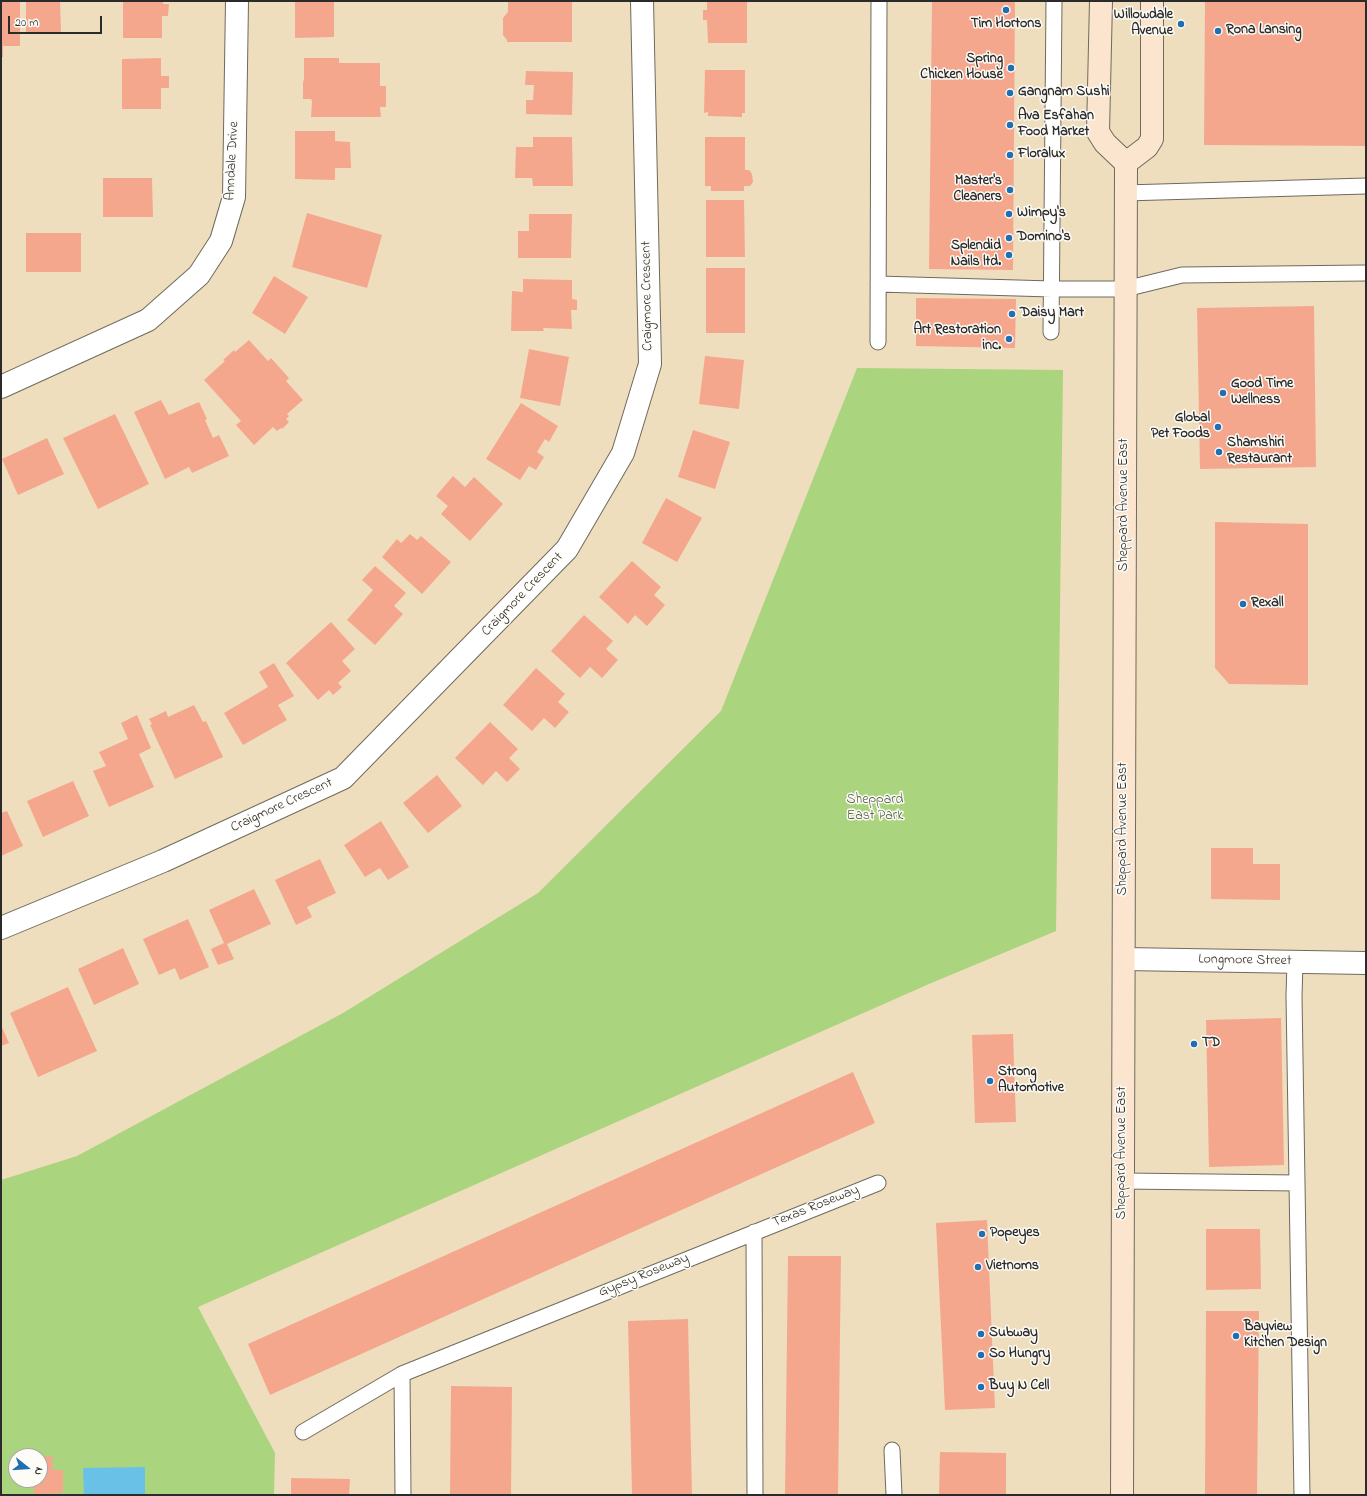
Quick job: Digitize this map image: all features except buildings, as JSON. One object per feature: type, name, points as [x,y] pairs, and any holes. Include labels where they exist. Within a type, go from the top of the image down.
[{"type":"main road","points":[[1101,1],[1098,132],[1105,143],[1126,163],[1147,147],[1152,139],[1152,1]]},
{"type":"main road","name":"Sheppard Avenue East","points":[[1122,1495],[1126,163]]},
{"type":"street","name":"Anndale Drive","points":[[1,387],[148,320],[199,275],[221,241],[234,197],[237,1]]},
{"type":"street","name":"Craigmore Crescent","points":[[1,928],[163,861],[343,778],[567,548],[623,453],[650,364],[642,1]]},
{"type":"street","name":"Longmore Street","points":[[1124,959],[1366,963]]},
{"type":"lane","points":[[878,342],[879,1]]},
{"type":"lane","points":[[1051,332],[1054,1]]},
{"type":"lane","points":[[1126,193],[1366,186]]},
{"type":"lane","points":[[878,284],[1052,289],[1125,289],[1182,275],[1366,273]]},
{"type":"lane","points":[[1296,962],[1294,996],[1302,1495]]},
{"type":"lane","points":[[1123,1181],[1297,1183]]},
{"type":"lane","name":"Texas Roseway","points":[[754,1232],[878,1182]]},
{"type":"lane","points":[[754,1232],[755,1495]]},
{"type":"lane","name":"Gypsy Roseway","points":[[303,1432],[402,1374],[754,1232]]},
{"type":"lane","points":[[402,1374],[403,1495]]},
{"type":"lane","points":[[892,1450],[894,1495]]},
{"type":"green space","name":"Sheppard East Park","points":[[857,368],[1063,370],[1056,931],[929,984],[198,1307],[275,1453],[274,1495],[1,1495],[1,1180],[77,1156],[343,1013],[538,893],[721,711]]},
{"type":"water","points":[[145,1467],[145,1495],[84,1495],[83,1468]]},
{"type":"place","name":"Tim Hortons","points":[[1006,10]]},
{"type":"place","name":"Willowdale Avenue","points":[[1181,24]]},
{"type":"place","name":"Rona Lansing","points":[[1218,31]]},
{"type":"place","name":"Spring Chicken House","points":[[1011,68]]},
{"type":"place","name":"Gangnam Sushi","points":[[1010,93]]},
{"type":"place","name":"Ava Esfahan Food Market","points":[[1010,125]]},
{"type":"place","name":"Floralux","points":[[1010,155]]},
{"type":"place","name":"Master's Cleaners","points":[[1010,190]]},
{"type":"place","name":"Wimpy's","points":[[1009,214]]},
{"type":"place","name":"Domino's","points":[[1009,238]]},
{"type":"place","name":"Splendid Nails ltd.","points":[[1009,255]]},
{"type":"place","name":"Daisy Mart","points":[[1012,314]]},
{"type":"place","name":"Art Restoration inc.","points":[[1009,339]]},
{"type":"place","name":"Good Time Wellness","points":[[1223,393]]},
{"type":"place","name":"Global Pet Foods","points":[[1218,427]]},
{"type":"place","name":"Shamshiri Restaurant","points":[[1219,452]]},
{"type":"place","name":"Rexall","points":[[1243,604]]},
{"type":"place","name":"TD","points":[[1194,1044]]},
{"type":"place","name":"Strong Automotive","points":[[990,1081]]},
{"type":"place","name":"Popeyes","points":[[982,1234]]},
{"type":"place","name":"Vietnoms","points":[[978,1267]]},
{"type":"place","name":"Subway","points":[[981,1334]]},
{"type":"place","name":"Bayview Kitchen Design","points":[[1236,1336]]},
{"type":"place","name":"So Hungry","points":[[981,1355]]},
{"type":"place","name":"Buy N Cell","points":[[981,1387]]}]
